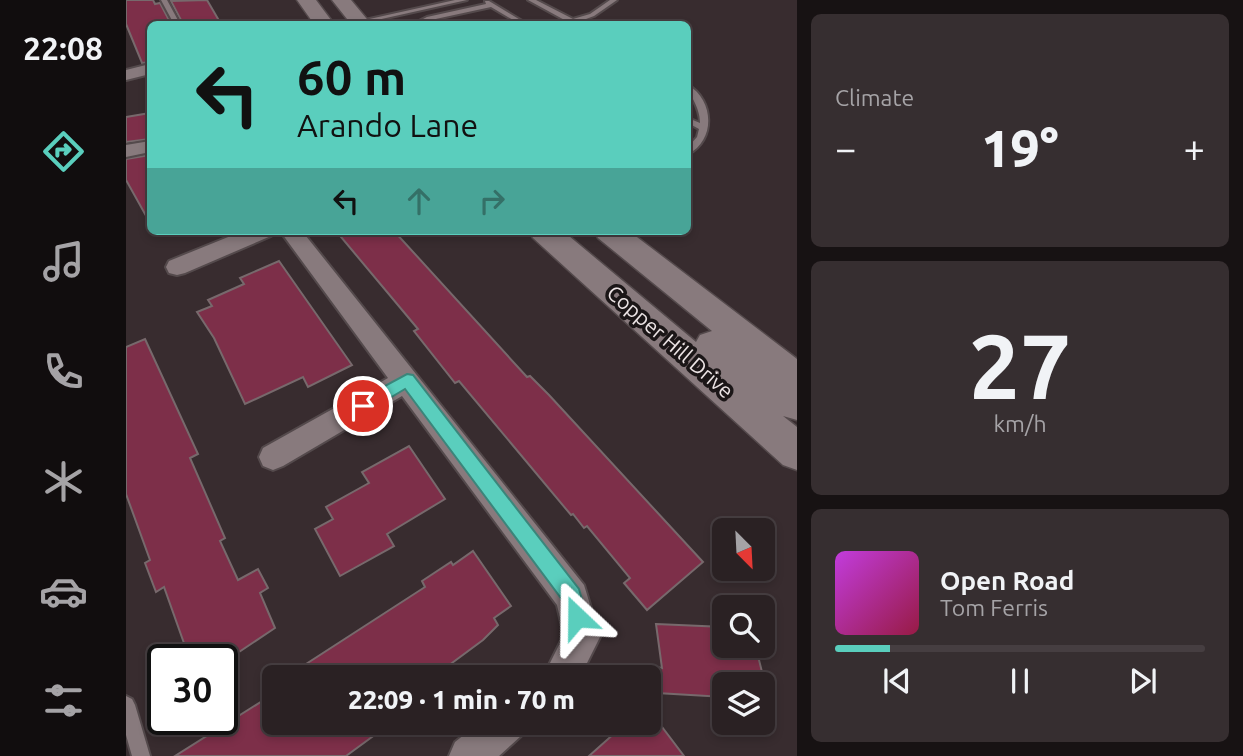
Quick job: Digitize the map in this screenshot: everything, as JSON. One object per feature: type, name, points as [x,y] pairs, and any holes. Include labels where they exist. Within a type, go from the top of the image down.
[{"type":"main road","points":[[306,0],[322,21]]},
{"type":"main road","points":[[341,0],[354,21]]},
{"type":"main road","name":"Copper Hill Drive","points":[[549,235],[797,452]]},
{"type":"main road","points":[[614,235],[797,380]]},
{"type":"main road","points":[[580,262],[636,281],[760,386],[786,401],[797,404]]},
{"type":"street","points":[[126,75],[147,70]]},
{"type":"street","points":[[126,151],[147,148]]},
{"type":"street","points":[[177,267],[253,235]]},
{"type":"street","points":[[294,235],[572,597],[582,637],[567,665]]},
{"type":"street","points":[[273,457],[407,380]]},
{"type":"street","points":[[469,756],[494,735]]},
{"type":"lane","points":[[164,0],[175,21]]},
{"type":"lane","points":[[370,21],[464,0]]},
{"type":"lane","points":[[484,0],[519,21]]},
{"type":"lane","points":[[531,0],[570,21]]},
{"type":"lane","points":[[578,21],[614,0]]},
{"type":"lane","points":[[422,21],[492,5]]},
{"type":"lane","points":[[691,90],[701,101],[704,131],[702,139],[691,148]]},
{"type":"lane","points":[[691,122],[704,131]]},
{"type":"lane","points":[[691,132],[704,131]]},
{"type":"lane","points":[[126,705],[141,756]]},
{"type":"building","points":[[126,0],[153,0],[155,4],[160,3],[169,21],[147,21],[147,62],[142,63],[126,24]]},
{"type":"building","points":[[207,0],[219,21],[181,21],[171,1]]},
{"type":"building","points":[[147,114],[147,139],[126,142],[126,117]]},
{"type":"building","points":[[147,156],[147,218],[126,180],[126,159]]},
{"type":"building","points":[[339,235],[398,235],[527,377],[530,376],[549,395],[703,562],[647,610],[624,583],[630,578],[587,526],[584,528],[573,514],[571,515],[459,381],[455,383],[414,331],[418,329]]},
{"type":"building","points":[[279,261],[352,365],[308,387],[303,377],[245,404],[214,338],[197,312],[212,306],[208,300],[244,284],[240,278]]},
{"type":"building","points":[[145,339],[198,454],[190,458],[225,538],[220,541],[238,580],[258,569],[268,588],[260,593],[275,628],[238,653],[238,644],[184,644],[164,587],[156,592],[145,563],[150,560],[126,494],[126,347]]},
{"type":"building","points":[[409,446],[445,499],[387,534],[394,546],[340,576],[315,529],[333,519],[326,507],[369,483],[362,472]]},
{"type":"building","points":[[473,551],[511,606],[494,618],[498,625],[483,640],[449,665],[305,665],[425,587],[422,581],[451,562],[453,565]]},
{"type":"building","points":[[656,624],[712,626],[712,658],[758,658],[762,672],[712,672],[712,696],[661,693],[662,668]]},
{"type":"building","points":[[262,701],[262,735],[375,735],[346,756],[175,756],[208,735],[238,735],[238,716]]},
{"type":"building","points":[[661,726],[684,756],[589,756],[613,735],[661,735]]},
{"type":"route","points":[[363,406],[407,380],[572,597],[577,617]]}]
